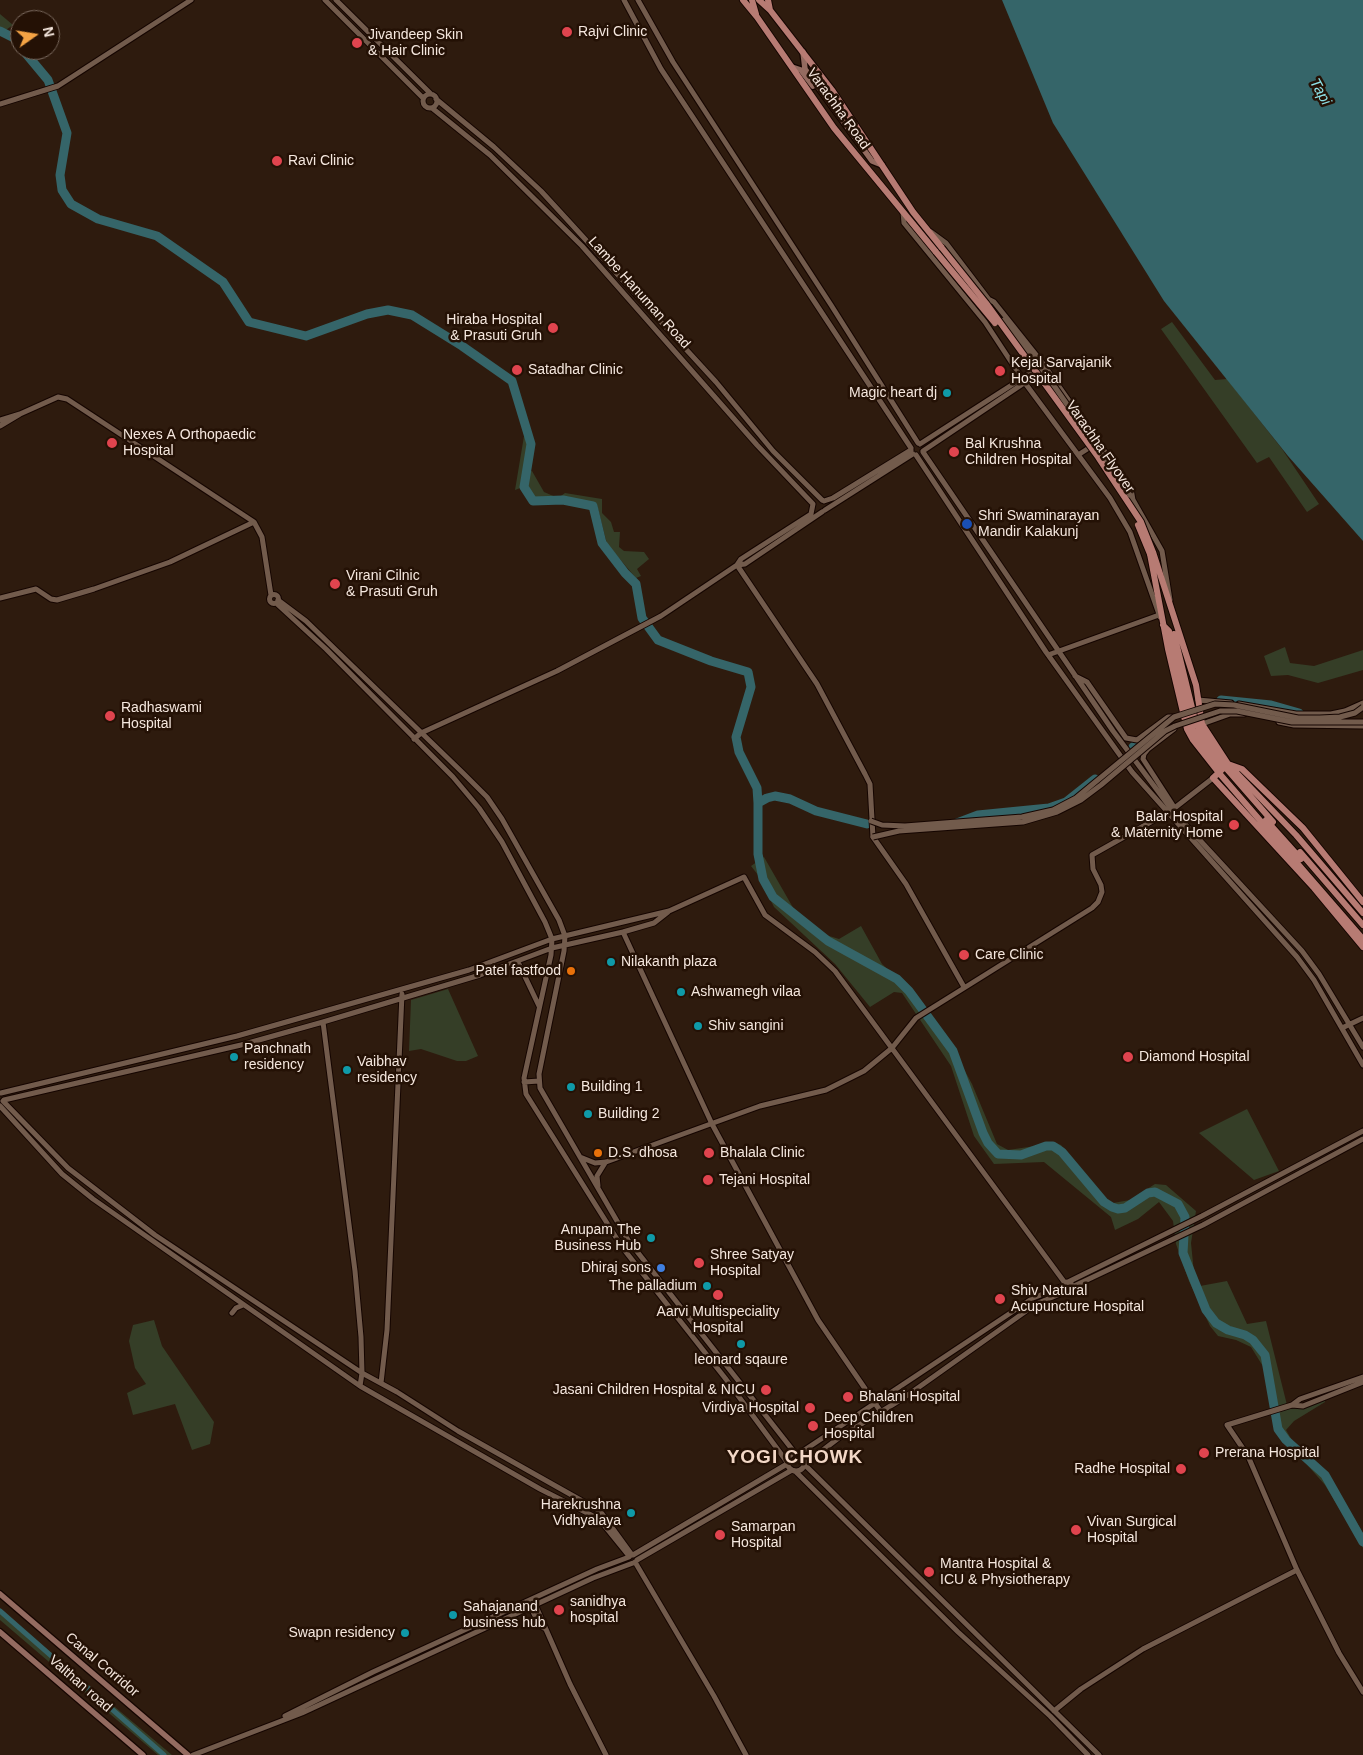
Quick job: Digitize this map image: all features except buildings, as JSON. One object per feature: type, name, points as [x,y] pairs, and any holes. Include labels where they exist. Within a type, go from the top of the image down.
[{"type":"main road","points":[[743,0],[757,17]]},
{"type":"main road","points":[[752,0],[757,17]]},
{"type":"main road","points":[[759,0],[770,10]]},
{"type":"main road","points":[[768,0],[770,10]]},
{"type":"main road","name":"Varachha Flyover","points":[[770,10],[832,90],[927,229],[939,250]]},
{"type":"main road","name":"Varachha Road","points":[[757,17],[834,128],[903,212]]},
{"type":"main road","name":"Varachha Flyover","points":[[903,212],[986,303],[1098,457],[1141,522],[1196,684],[1202,724]]},
{"type":"main road","name":"Varachha Flyover","points":[[1152,553],[1161,620]]},
{"type":"main road","points":[[1161,620],[1187,729],[1193,740],[1363,925]]},
{"type":"main road","points":[[1161,620],[1169,631],[1192,729],[1221,771],[1363,947]]},
{"type":"main road","points":[[1177,624],[1173,631],[1196,724],[1221,771],[1363,939]]},
{"type":"main road","points":[[1202,724],[1221,771],[1363,932]]},
{"type":"main road","points":[[1221,771],[1242,769],[1303,828],[1363,902]]},
{"type":"main road","points":[[1221,771],[1296,835],[1363,913]]},
{"type":"main road","name":"Canal Corridor","points":[[0,1594],[188,1755]]},
{"type":"main road","name":"Valthan road","points":[[0,1632],[143,1755]]},
{"type":"street","points":[[0,104],[58,86],[190,0]]},
{"type":"street","points":[[325,0],[423,98],[424,106],[432,108],[436,105],[436,99]]},
{"type":"street","points":[[336,0],[430,94],[494,147],[541,191],[716,382],[773,451],[823,500],[826,504],[824,511]]},
{"type":"street","points":[[624,0],[661,69],[1048,655],[1132,772],[1171,808],[1302,951],[1319,974],[1363,1047]]},
{"type":"street","points":[[638,0],[673,62],[923,451],[1057,652],[1171,808],[1297,957],[1314,980],[1363,1065]]},
{"type":"street","points":[[423,98],[430,94]]},
{"type":"street","name":"Lambe Hanuman Road","points":[[432,108],[490,155],[582,246],[814,508]]},
{"type":"street","points":[[756,213],[767,206]]},
{"type":"street","points":[[903,212],[904,223],[985,322],[1024,381],[1110,498],[1130,532],[1161,620],[1048,655]]},
{"type":"street","points":[[927,229],[946,243],[1042,368],[1131,497],[1162,550],[1171,607]]},
{"type":"street","points":[[988,299],[994,302],[1035,353],[1131,489],[1131,497]]},
{"type":"street","points":[[737,566],[741,559],[811,514],[816,502],[833,498],[913,452],[923,451],[1042,368]]},
{"type":"street","points":[[913,452],[914,443],[919,443],[1024,381]]},
{"type":"street","points":[[0,426],[20,414],[58,397],[64,397],[254,522],[262,538],[272,595],[270,601],[277,601],[306,621],[487,797],[502,819],[559,920],[564,936],[565,945],[539,1081],[540,1088],[628,1240],[797,1453],[805,1458],[805,1464],[1099,1755]]},
{"type":"street","points":[[0,420],[20,414]]},
{"type":"street","points":[[1078,455],[1098,442]]},
{"type":"street","points":[[414,739],[421,733],[557,671],[661,616],[737,566],[745,564],[913,452]]},
{"type":"street","points":[[814,508],[824,511]]},
{"type":"street","points":[[0,598],[30,589],[36,589],[51,599],[57,600],[85,592],[170,562],[254,522]]},
{"type":"street","points":[[967,531],[974,526]]},
{"type":"street","points":[[737,566],[815,681],[870,784],[873,837],[906,884],[964,987]]},
{"type":"street","points":[[277,601],[465,790],[493,827],[546,922],[552,939],[552,948],[524,1082],[529,1100],[622,1247],[725,1378],[794,1471],[958,1632],[1050,1716],[1088,1755]]},
{"type":"street","points":[[1074,676],[1086,682],[1126,738],[1137,740],[1168,717],[1174,718]]},
{"type":"street","points":[[376,700],[381,694]]},
{"type":"street","points":[[1198,700],[1274,709],[1296,714],[1331,714],[1345,711],[1363,703]]},
{"type":"street","points":[[871,821],[882,825],[905,826],[1022,817],[1053,810],[1076,798],[1174,718],[1215,704],[1234,704],[1298,718],[1340,717],[1354,713],[1363,707]]},
{"type":"street","points":[[873,837],[899,831],[1023,822],[1057,812],[1094,790],[1151,742],[1175,726],[1220,712],[1238,711],[1292,722],[1363,724]]},
{"type":"street","points":[[1202,724],[1216,718],[1239,714],[1294,725],[1363,724]]},
{"type":"street","points":[[1171,808],[1143,760],[1144,754],[1148,749],[1174,729],[1175,726]]},
{"type":"street","points":[[580,1157],[596,1163],[606,1162],[760,1106],[826,1090],[864,1071],[892,1048],[916,1018],[1092,908],[1098,902],[1102,892],[1101,885],[1093,869],[1092,855],[1171,808],[1221,771]]},
{"type":"street","points":[[633,1558],[599,1519],[540,1489],[360,1386],[203,1278],[93,1199],[62,1174],[2,1103],[0,1093],[237,1036],[401,990],[469,970],[552,939],[669,911],[744,877],[765,915],[815,952],[835,971],[1065,1283],[1072,1288]]},
{"type":"street","points":[[2,1103],[241,1045],[323,1022],[403,997],[460,982],[552,948],[654,923],[669,911]]},
{"type":"street","points":[[622,932],[712,1124],[813,1310],[881,1412]]},
{"type":"street","points":[[518,962],[539,1006]]},
{"type":"street","points":[[381,1383],[387,1330],[403,997],[401,990]]},
{"type":"street","points":[[1342,1028],[1363,1018]]},
{"type":"street","points":[[323,1022],[355,1271],[362,1373],[360,1386]]},
{"type":"street","points":[[524,1082],[539,1081]]},
{"type":"street","points":[[2,1103],[68,1168],[155,1235],[362,1373],[458,1431],[600,1512],[633,1558],[714,1696],[746,1755]]},
{"type":"street","points":[[278,1720],[298,1708],[597,1569],[633,1558],[787,1463],[789,1456],[797,1453],[875,1403],[1033,1298],[1175,1230],[1363,1131]]},
{"type":"street","points":[[194,1755],[278,1720],[302,1713],[593,1578],[794,1471],[801,1470],[805,1464],[840,1437],[881,1412],[1036,1304],[1203,1226],[1363,1139]]},
{"type":"street","points":[[598,1188],[597,1176],[606,1162]]},
{"type":"street","points":[[203,1278],[208,1269]]},
{"type":"street","points":[[1065,1283],[1067,1291]]},
{"type":"street","points":[[232,1313],[236,1308],[243,1305]]},
{"type":"street","points":[[1363,1377],[1300,1399],[1290,1405],[1227,1425],[1248,1456],[1297,1570],[1339,1653],[1363,1692]]},
{"type":"street","points":[[1290,1405],[1303,1406],[1363,1382]]},
{"type":"street","points":[[1050,1716],[1082,1689],[1143,1649],[1297,1570]]},
{"type":"street","points":[[530,1600],[544,1622],[544,1628],[606,1755]]},
{"type":"green space","points":[[0,14],[10,22],[10,27],[0,34]]},
{"type":"green space","points":[[1172,322],[1215,380],[1227,379],[1282,449],[1319,504],[1307,512],[1269,457],[1257,463],[1161,329]]},
{"type":"green space","points":[[524,436],[529,438],[523,487],[515,490]]},
{"type":"green space","points":[[532,471],[544,492],[558,498],[565,493],[602,499],[602,513],[611,522],[614,532],[620,532],[619,547],[624,551],[644,552],[649,559],[637,569],[641,576],[636,578],[607,544],[597,505],[581,501],[547,501],[533,497],[527,486],[528,472]]},
{"type":"green space","points":[[1285,647],[1290,663],[1314,666],[1363,650],[1363,670],[1318,683],[1288,675],[1271,676],[1264,656]]},
{"type":"green space","points":[[764,857],[799,918],[826,935],[839,939],[861,926],[882,964],[911,992],[953,1049],[972,1084],[997,1144],[1008,1150],[1056,1143],[1061,1145],[1107,1201],[1113,1203],[1130,1200],[1155,1184],[1166,1185],[1196,1211],[1191,1243],[1194,1273],[1200,1286],[1227,1281],[1247,1324],[1266,1321],[1288,1409],[1306,1407],[1325,1399],[1325,1402],[1294,1421],[1286,1430],[1293,1442],[1326,1474],[1337,1489],[1363,1533],[1363,1548],[1325,1485],[1278,1432],[1264,1368],[1251,1347],[1236,1340],[1218,1336],[1210,1326],[1189,1281],[1176,1244],[1173,1221],[1159,1202],[1138,1219],[1115,1230],[1111,1217],[1044,1162],[994,1164],[974,1136],[951,1066],[902,993],[894,992],[870,1007],[835,964],[774,907],[758,875],[751,866]]},
{"type":"green space","points":[[448,989],[478,1056],[466,1061],[457,1061],[421,1049],[409,1051],[411,1000]]},
{"type":"green space","points":[[1247,1109],[1279,1171],[1254,1180],[1199,1133]]},
{"type":"green space","points":[[154,1320],[162,1346],[214,1422],[210,1444],[192,1450],[175,1404],[133,1415],[127,1393],[146,1384],[135,1368],[129,1341],[133,1325]]},
{"type":"green space","points":[[0,1609],[172,1755],[158,1755],[0,1620]]},
{"type":"water","name":"Tapi","points":[[1002,0],[1363,0],[1363,541],[1288,456],[1164,301],[1053,123]]},
{"type":"waterway","points":[[0,31],[10,36]]},
{"type":"waterway","points":[[31,60],[48,80],[67,133],[60,175],[62,190],[71,204],[98,219],[157,236],[223,282],[249,322],[306,336],[367,314],[388,310],[412,315],[462,346],[512,381],[531,444],[524,487],[533,501],[563,500],[593,506],[602,543],[636,584],[642,618],[658,640],[711,661],[748,672],[751,687],[736,737],[739,752],[757,788],[758,803]]},
{"type":"waterway","points":[[1221,700],[1271,705],[1299,713]]},
{"type":"waterway","points":[[1133,747],[1154,730]]},
{"type":"waterway","points":[[957,823],[978,815],[1049,808],[1066,802],[1095,779]]},
{"type":"waterway","points":[[867,824],[816,811],[790,799],[775,796],[758,803],[758,854],[763,879],[773,897],[828,941],[897,979],[909,991],[953,1051],[983,1133],[988,1143],[998,1154],[1021,1155],[1046,1146],[1053,1146],[1062,1152],[1104,1202],[1112,1207],[1118,1209],[1125,1208],[1148,1193],[1155,1192],[1178,1204],[1185,1217],[1183,1253],[1206,1310],[1216,1323],[1253,1340],[1265,1355],[1278,1429],[1286,1440],[1325,1475],[1363,1542]]},
{"type":"waterway","points":[[0,1611],[164,1755]]},
{"type":"place","name":"Rajvi Clinic","points":[[567,32]]},
{"type":"place","name":"Jivandeep Skin & Hair Clinic","points":[[357,43]]},
{"type":"place","name":"Ravi Clinic","points":[[277,161]]},
{"type":"place","name":"Hiraba Hospital & Prasuti Gruh","points":[[553,328]]},
{"type":"place","name":"Satadhar Clinic","points":[[517,370]]},
{"type":"place","name":"Kejal Sarvajanik Hospital","points":[[1000,371]]},
{"type":"place","name":"Magic heart dj","points":[[947,393]]},
{"type":"place","name":"Nexes A Orthopaedic Hospital","points":[[112,443]]},
{"type":"place","name":"Bal Krushna Children Hospital","points":[[954,452]]},
{"type":"place","name":"Shri Swaminarayan Mandir Kalakunj","points":[[967,524]]},
{"type":"place","name":"Virani Cilnic & Prasuti Gruh","points":[[335,584]]},
{"type":"place","name":"Radhaswami Hospital","points":[[110,716]]},
{"type":"place","name":"Balar Hospital & Maternity Home","points":[[1234,825]]},
{"type":"place","name":"Care Clinic","points":[[964,955]]},
{"type":"place","name":"Nilakanth plaza","points":[[611,962]]},
{"type":"place","name":"Patel fastfood","points":[[571,971]]},
{"type":"place","name":"Ashwamegh vilaa","points":[[681,992]]},
{"type":"place","name":"Shiv sangini","points":[[698,1026]]},
{"type":"place","name":"Panchnath residency","points":[[234,1057]]},
{"type":"place","name":"Diamond Hospital","points":[[1128,1057]]},
{"type":"place","name":"Vaibhav residency","points":[[347,1070]]},
{"type":"place","name":"Building 1","points":[[571,1087]]},
{"type":"place","name":"Building 2","points":[[588,1114]]},
{"type":"place","name":"D.S. dhosa","points":[[598,1153]]},
{"type":"place","name":"Bhalala Clinic","points":[[709,1153]]},
{"type":"place","name":"Tejani Hospital","points":[[708,1180]]},
{"type":"place","name":"Anupam The Business Hub","points":[[651,1238]]},
{"type":"place","name":"Shree Satyay Hospital","points":[[699,1263]]},
{"type":"place","name":"Dhiraj sons","points":[[661,1268]]},
{"type":"place","name":"The palladium","points":[[707,1286]]},
{"type":"place","name":"Aarvi Multispeciality Hospital","points":[[718,1295]]},
{"type":"place","name":"Shiv Natural Acupuncture Hospital","points":[[1000,1299]]},
{"type":"place","name":"leonard sqaure","points":[[741,1344]]},
{"type":"place","name":"Jasani Children Hospital & NICU","points":[[766,1390]]},
{"type":"place","name":"Bhalani Hospital","points":[[848,1397]]},
{"type":"place","name":"Virdiya Hospital","points":[[810,1408]]},
{"type":"place","name":"Deep Children Hospital","points":[[813,1426]]},
{"type":"place","name":"Prerana Hospital","points":[[1204,1453]]},
{"type":"place","name":"Radhe Hospital","points":[[1181,1469]]},
{"type":"place","name":"Harekrushna Vidhyalaya","points":[[631,1513]]},
{"type":"place","name":"Vivan Surgical Hospital","points":[[1076,1530]]},
{"type":"place","name":"Samarpan Hospital","points":[[720,1535]]},
{"type":"place","name":"Mantra Hospital & ICU & Physiotherapy","points":[[929,1572]]},
{"type":"place","name":"sanidhya hospital","points":[[559,1610]]},
{"type":"place","name":"Sahajanand business hub","points":[[453,1615]]},
{"type":"place","name":"Swapn residency","points":[[405,1633]]},
{"type":"district","name":"YOGI CHOWK","points":[[795,1458]]}]
